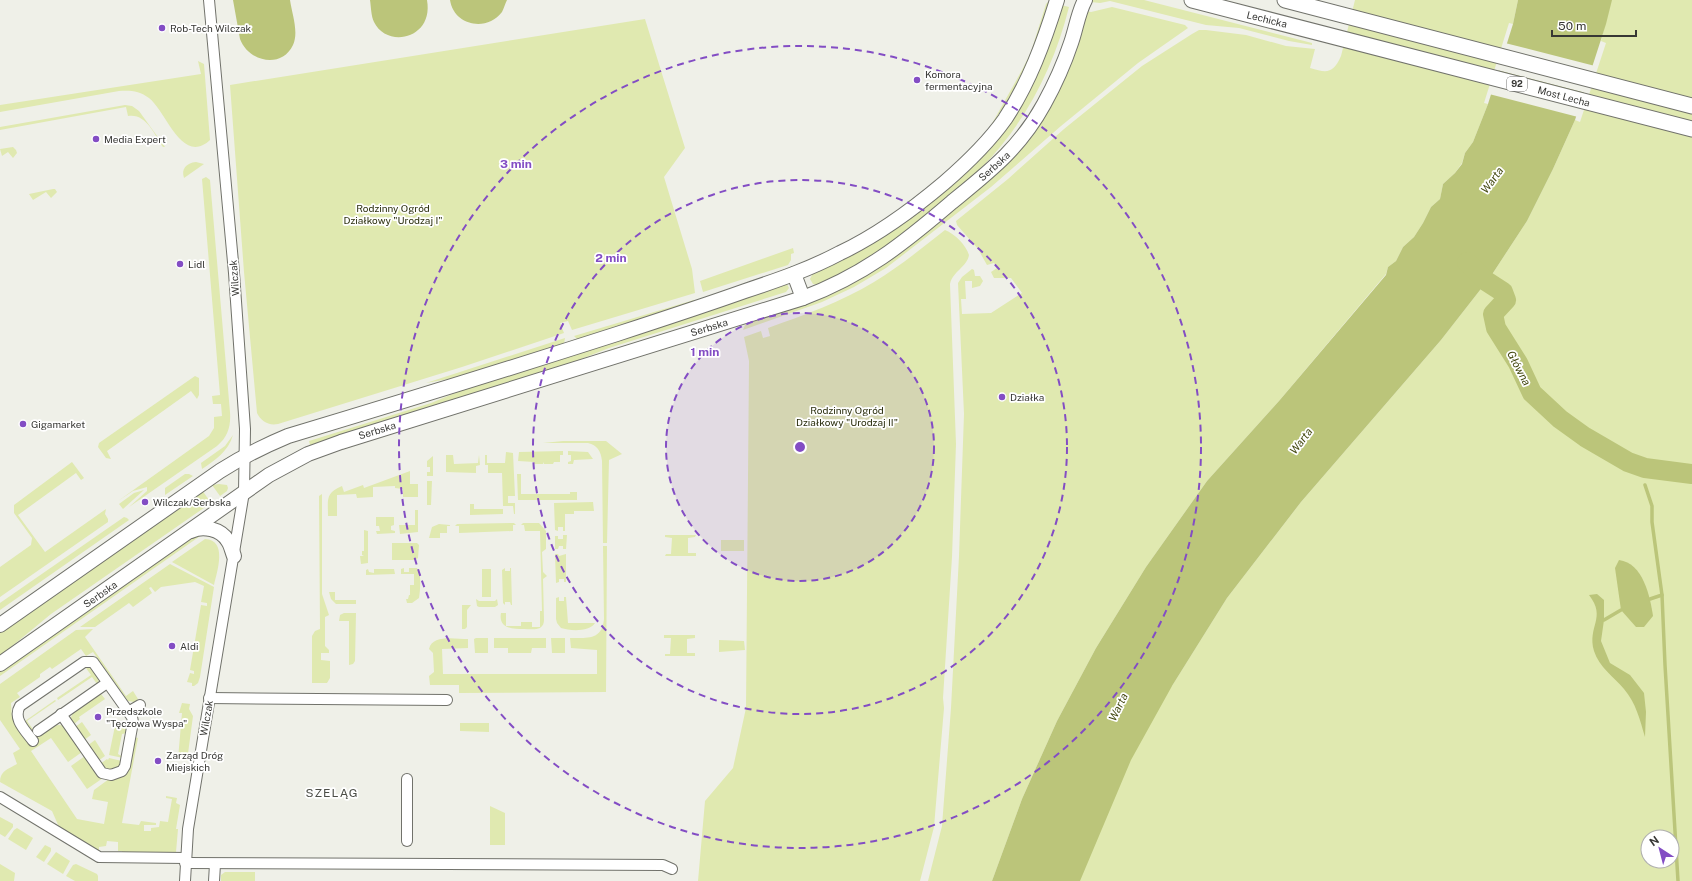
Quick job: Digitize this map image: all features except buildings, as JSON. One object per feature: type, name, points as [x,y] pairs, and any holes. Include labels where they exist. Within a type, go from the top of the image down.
[{"type":"main road","name":"Lechicka","points":[[1192,0],[1342,39]]},
{"type":"main road","name":"92","points":[[1285,0],[1692,106]]},
{"type":"main road","name":"Most Lecha","points":[[1342,39],[1692,129]]},
{"type":"street","name":"Wilczak","points":[[185,881],[188,829],[244,492],[245,429],[235,281],[209,0]]},
{"type":"street","name":"Serbska","points":[[0,625],[214,475],[245,455],[288,436],[573,348],[794,274],[840,254],[897,220],[941,186],[977,152],[1004,119],[1023,88],[1036,62],[1057,0]]},
{"type":"street","name":"Serbska","points":[[0,664],[244,492],[281,468],[308,454],[341,442],[803,298],[851,277],[888,254],[985,175],[1017,144],[1037,117],[1058,76],[1071,44],[1083,2]]},
{"type":"street","points":[[794,274],[803,298]]},
{"type":"street","points":[[184,535],[197,528],[212,529],[224,536],[228,541],[234,556]]},
{"type":"street","points":[[33,741],[18,718],[18,710],[20,706],[84,662],[88,661],[95,665],[128,712],[133,722],[125,766],[122,771],[110,775],[102,773],[61,714]]},
{"type":"street","points":[[38,731],[107,683]]},
{"type":"street","points":[[210,698],[447,700]]},
{"type":"street","points":[[128,712],[140,704]]},
{"type":"street","points":[[407,780],[407,841]]},
{"type":"street","points":[[0,797],[99,857],[186,860],[215,864],[662,865],[672,869]]},
{"type":"street","points":[[214,881],[215,864]]},
{"type":"green space","points":[[1093,0],[1144,0],[1312,43],[1312,45],[1289,41],[1239,28],[1206,25],[1110,1],[1100,3],[1091,2]]},
{"type":"green space","points":[[1355,0],[1518,0],[1513,24],[1509,23],[1484,103],[1488,104],[1473,142],[1465,153],[1462,163],[1455,173],[1443,184],[1440,199],[1431,207],[1414,237],[1403,247],[1396,261],[1388,267],[1386,274],[1279,401],[1207,481],[1146,567],[1096,648],[1057,721],[1022,799],[992,881],[928,881],[942,826],[951,708],[959,556],[964,414],[958,283],[962,277],[972,269],[974,270],[975,276],[980,276],[983,281],[980,286],[972,288],[972,281],[965,281],[966,299],[961,299],[962,314],[991,313],[1022,293],[1011,278],[994,278],[991,272],[997,268],[994,263],[987,265],[978,249],[957,225],[956,221],[1008,179],[1064,129],[1142,66],[1199,30],[1246,35],[1286,46],[1315,49],[1310,68],[1321,71],[1329,71],[1335,66],[1341,56]]},
{"type":"green space","points":[[1611,0],[1692,0],[1692,881],[1072,881],[1104,810],[1167,688],[1172,686],[1227,598],[1301,502],[1441,340],[1491,276],[1527,221],[1575,120],[1580,122],[1606,43],[1601,41]]},
{"type":"green space","points":[[1050,2],[1040,35],[1016,88],[989,129],[1031,52],[1046,4]]},
{"type":"green space","points":[[1061,5],[1069,7],[1063,29],[1047,72],[1025,112],[998,149],[983,166],[904,235],[881,252],[867,261],[819,285],[813,284],[810,279],[813,273],[977,161]]},
{"type":"green space","points":[[1112,7],[1185,25],[1188,28],[1138,63],[1061,126],[991,187],[886,268],[854,287],[822,302],[743,330],[745,325],[750,321],[801,303],[868,274],[883,264],[1008,162],[1086,11],[1091,12]]},
{"type":"green space","name":"Rodzinny Ogród Działkowy \"Urodzaj I\"","points":[[645,19],[685,148],[664,177],[692,269],[695,293],[572,330],[568,321],[560,323],[564,333],[462,367],[278,424],[268,424],[263,421],[257,413],[244,272],[230,85]]},
{"type":"green space","points":[[198,61],[204,64],[210,140],[200,146],[191,146],[183,142],[175,134],[149,98],[135,92],[119,91],[0,112],[0,105],[201,74]]},
{"type":"green space","points":[[125,105],[132,106],[139,111],[165,147],[163,147],[145,121],[134,116],[128,116],[126,107],[0,130],[0,127]]},
{"type":"green space","points":[[13,147],[17,153],[13,158],[8,152],[2,156],[0,149]]},
{"type":"green space","points":[[196,162],[204,164],[184,178],[183,172],[185,167]]},
{"type":"green space","points":[[206,177],[210,180],[230,412],[229,427],[221,443],[129,507],[147,491],[147,487],[133,491],[118,501],[209,436],[214,428],[214,417],[222,416],[221,404],[213,404],[212,396],[220,395],[202,179]]},
{"type":"green space","points":[[53,189],[57,192],[51,198],[46,192],[33,200],[29,194]]},
{"type":"green space","name":"Rodzinny Ogród Działkowy \"Urodzaj II\"","points":[[945,230],[960,240],[969,255],[966,263],[954,276],[950,284],[956,444],[952,557],[943,698],[944,708],[934,827],[920,881],[698,881],[705,801],[733,768],[746,708],[749,361],[744,337],[761,331],[763,338],[770,336],[768,328],[822,308],[849,296],[892,270]]},
{"type":"green space","points":[[793,248],[794,253],[791,254],[791,260],[788,265],[703,292],[700,281]]},
{"type":"green space","points":[[787,284],[789,288],[786,292],[609,348],[556,369],[310,445],[309,441],[431,403],[467,388]]},
{"type":"green space","points":[[694,300],[693,303],[578,340],[574,336]]},
{"type":"green space","points":[[565,338],[564,344],[460,377],[426,383]]},
{"type":"green space","points":[[195,376],[199,378],[199,395],[197,399],[191,391],[107,451],[111,459],[106,458],[98,447],[99,443]]},
{"type":"green space","points":[[233,435],[224,451],[202,469],[201,463],[225,446]]},
{"type":"green space","points":[[563,441],[606,441],[622,454],[609,460],[607,543],[603,543],[602,461],[600,451],[594,445],[588,443],[543,443]]},
{"type":"green space","points":[[563,451],[563,455],[560,455],[560,462],[554,462],[553,464],[544,464],[543,462],[543,464],[534,464],[534,462],[518,461],[519,452]]},
{"type":"green space","points":[[568,451],[588,452],[593,459],[574,460],[573,464],[568,464],[568,462],[571,461],[571,455],[568,455]]},
{"type":"green space","points":[[506,452],[513,453],[515,496],[508,496],[508,503],[515,503],[515,514],[513,506],[503,506],[502,473],[488,473],[488,465],[485,465],[485,455],[487,455],[487,463],[505,463]]},
{"type":"green space","points":[[446,455],[453,455],[454,464],[478,463],[479,455],[480,465],[476,466],[476,473],[446,472]]},
{"type":"green space","points":[[433,456],[433,476],[427,476],[427,472],[430,472],[430,467],[427,467],[427,461]]},
{"type":"green space","points":[[72,462],[84,478],[81,480],[76,473],[18,515],[45,552],[106,509],[105,514],[108,522],[0,597],[0,567],[31,545],[32,538],[14,513],[14,505]]},
{"type":"green space","points":[[410,471],[410,484],[418,484],[418,497],[403,497],[403,489],[395,488],[395,486],[373,487],[373,497],[357,498],[356,494],[337,495],[337,516],[328,516],[330,494],[342,486],[344,492],[363,485],[364,488]]},
{"type":"green space","points":[[185,474],[193,476],[165,495],[165,488]]},
{"type":"green space","points":[[517,474],[521,474],[521,494],[570,494],[570,492],[577,492],[577,500],[518,500]]},
{"type":"green space","points":[[427,481],[432,481],[431,505],[427,505]]},
{"type":"green space","points":[[212,485],[227,485],[228,488],[227,491],[220,496]]},
{"type":"green space","points":[[144,490],[123,509],[119,504],[134,493]]},
{"type":"green space","points":[[202,490],[211,503],[51,614],[0,656],[0,632]]},
{"type":"green space","points":[[322,494],[322,594],[329,615],[325,617],[325,646],[329,650],[329,653],[321,653],[321,660],[330,661],[330,678],[327,683],[312,683],[312,636],[315,631],[320,629],[319,496]]},
{"type":"green space","points":[[593,502],[594,511],[574,511],[574,514],[565,514],[565,531],[563,531],[563,527],[558,527],[558,531],[555,530],[554,503]]},
{"type":"green space","points":[[470,504],[474,504],[474,509],[503,509],[503,514],[470,515]]},
{"type":"green space","points":[[415,510],[418,510],[418,532],[400,534],[399,525],[415,525]]},
{"type":"green space","points":[[124,517],[129,520],[0,610],[0,603]]},
{"type":"green space","points":[[376,517],[394,517],[394,525],[391,526],[391,530],[395,531],[395,533],[377,534],[376,531],[380,531],[379,526],[376,526]]},
{"type":"green space","points":[[514,523],[516,525],[513,525],[513,531],[459,533],[459,526],[455,526],[457,524]]},
{"type":"green space","points":[[523,523],[539,523],[546,531],[546,549],[542,552],[543,572],[547,576],[543,579],[544,621],[542,626],[537,629],[507,627],[504,625],[502,622],[501,618],[501,613],[506,613],[506,626],[521,626],[521,622],[532,622],[532,627],[540,627],[540,611],[542,611],[540,531],[525,531],[524,525],[521,525]]},
{"type":"green space","points":[[439,524],[450,525],[447,526],[447,533],[440,533],[440,538],[429,538],[432,527]]},
{"type":"green space","points":[[364,530],[368,531],[368,563],[361,564],[360,556],[364,556],[362,555],[362,551],[364,551]]},
{"type":"green space","points":[[203,534],[0,676],[0,670],[188,539]]},
{"type":"green space","points":[[563,535],[567,535],[566,549],[563,549],[563,546],[559,546],[558,549],[555,549],[555,536],[558,536],[558,539],[563,539]]},
{"type":"green space","points":[[665,535],[696,535],[695,537],[688,538],[688,553],[696,553],[696,556],[665,556],[666,554],[671,554],[672,538],[665,537]]},
{"type":"green space","points":[[205,539],[212,541],[217,545],[219,551],[219,565],[214,585],[172,562]]},
{"type":"green space","points":[[721,540],[744,540],[744,551],[721,551]]},
{"type":"green space","points":[[392,543],[417,543],[419,545],[418,558],[415,560],[392,560]]},
{"type":"green space","points":[[603,546],[607,546],[606,692],[459,693],[459,685],[430,685],[429,676],[434,672],[433,653],[429,649],[431,644],[435,641],[445,638],[468,639],[468,648],[442,649],[443,674],[597,674],[597,650],[571,648],[570,638],[588,638],[597,634],[603,626]]},
{"type":"green space","points":[[555,554],[558,554],[559,556],[566,554],[566,582],[564,582],[564,579],[559,579],[559,582],[556,583]]},
{"type":"green space","points":[[170,564],[214,587],[200,677],[198,683],[194,686],[192,686],[192,683],[187,682],[190,673],[194,674],[194,671],[190,670],[201,605],[207,606],[207,603],[201,602],[204,586],[195,582],[161,587],[155,592],[151,587],[149,588],[152,593],[133,607],[129,603],[95,627],[80,627]]},
{"type":"green space","points":[[404,568],[404,572],[409,572],[409,568],[417,568],[420,574],[419,598],[412,603],[407,603],[406,599],[408,599],[410,595],[410,585],[414,585],[414,574],[401,574],[401,569]]},
{"type":"green space","points":[[505,568],[505,571],[510,571],[511,568],[512,605],[510,602],[505,602],[505,605],[503,603],[502,570]]},
{"type":"green space","points":[[368,569],[369,572],[374,573],[374,569],[394,569],[395,574],[366,575],[366,570]]},
{"type":"green space","points":[[482,569],[491,569],[491,597],[482,597]]},
{"type":"green space","points":[[329,592],[335,592],[335,600],[356,600],[356,604],[336,604],[331,599]]},
{"type":"green space","points":[[559,597],[559,601],[564,601],[564,597],[566,597],[568,623],[595,623],[589,628],[584,629],[569,630],[561,628],[556,619],[556,598]]},
{"type":"green space","points":[[476,599],[479,601],[495,601],[497,599],[498,605],[495,607],[479,607],[477,606]]},
{"type":"green space","points":[[462,605],[471,605],[467,610],[467,627],[465,629],[462,629]]},
{"type":"green space","points":[[344,613],[356,613],[355,661],[353,664],[349,665],[349,621],[339,621],[340,615]]},
{"type":"green space","points":[[93,629],[85,637],[126,696],[133,691],[138,699],[134,702],[128,701],[93,652],[86,656],[81,649],[52,669],[50,667],[40,674],[40,677],[17,693],[20,697],[11,703],[12,718],[31,746],[39,740],[25,721],[55,700],[56,701],[27,721],[38,736],[53,726],[64,726],[82,752],[68,762],[51,738],[31,751],[77,819],[104,824],[108,802],[92,799],[94,790],[109,779],[117,778],[123,775],[135,737],[138,738],[122,823],[139,825],[141,821],[156,823],[156,825],[144,825],[144,831],[151,831],[151,828],[159,827],[160,821],[168,822],[172,799],[166,798],[166,796],[177,798],[176,803],[180,805],[176,829],[178,829],[176,852],[122,853],[122,851],[118,851],[118,842],[107,841],[106,846],[99,847],[99,852],[59,827],[52,811],[0,782],[1,775],[17,764],[13,753],[20,749],[0,720],[0,684],[76,630]]},
{"type":"green space","points":[[664,635],[695,635],[695,638],[687,639],[687,653],[695,653],[695,656],[665,656],[665,654],[670,654],[671,638],[664,638]]},
{"type":"green space","points":[[488,638],[488,653],[475,653],[474,639]]},
{"type":"green space","points":[[494,638],[546,638],[546,648],[532,648],[531,653],[508,653],[508,648],[494,648]]},
{"type":"green space","points":[[551,638],[565,638],[565,653],[552,653]]},
{"type":"green space","points":[[719,640],[744,641],[745,650],[719,652]]},
{"type":"green space","points":[[86,668],[92,669],[99,680],[97,684],[92,677],[58,700],[57,698],[91,675]]},
{"type":"green space","points":[[100,694],[105,699],[79,717],[80,719],[73,725],[70,719],[73,713]]},
{"type":"green space","points":[[182,703],[190,704],[189,709],[193,716],[187,761],[178,759],[182,713],[179,713]]},
{"type":"green space","points":[[82,722],[91,735],[84,740],[75,727]]},
{"type":"green space","points":[[460,723],[489,723],[489,732],[460,731]]},
{"type":"green space","points":[[115,726],[128,728],[127,733],[122,734],[118,754],[123,758],[109,755]]},
{"type":"green space","points":[[95,740],[105,756],[98,761],[87,746]]},
{"type":"green space","points":[[85,756],[103,778],[87,789],[71,766]]},
{"type":"green space","points":[[109,758],[122,761],[120,766],[115,770],[104,769],[100,764]]},
{"type":"green space","points":[[490,806],[505,813],[505,845],[490,845]]},
{"type":"green space","points":[[0,817],[13,824],[13,827],[5,837],[0,834]]},
{"type":"green space","points":[[17,828],[33,838],[26,850],[8,839]]},
{"type":"green space","points":[[45,845],[51,848],[51,851],[44,862],[36,857]]},
{"type":"green space","points":[[56,852],[70,861],[63,874],[47,864]]},
{"type":"green space","points":[[0,864],[15,873],[14,881],[0,881]]},
{"type":"green space","points":[[76,864],[97,874],[98,881],[75,881],[66,876],[73,865]]},
{"type":"green space","points":[[225,872],[255,872],[255,881],[221,881],[221,875]]},
{"type":"water","points":[[233,0],[290,0],[295,40],[288,53],[281,58],[265,60],[250,53],[244,47],[240,39]]},
{"type":"water","points":[[370,0],[427,0],[427,13],[424,24],[417,31],[408,36],[398,37],[389,35],[380,30],[374,22]]},
{"type":"water","points":[[450,0],[507,0],[502,12],[496,18],[480,24],[472,23],[458,16],[453,9]]},
{"type":"water","name":"Warta","points":[[1518,0],[1612,0],[1606,24],[1575,120],[1527,221],[1491,276],[1441,340],[1301,502],[1227,598],[1172,686],[1131,760],[1080,881],[992,881],[1022,799],[1057,721],[1096,648],[1146,567],[1207,481],[1279,401],[1386,275],[1388,267],[1396,261],[1403,247],[1414,237],[1431,207],[1440,199],[1443,184],[1462,164],[1465,153],[1473,142],[1488,104],[1513,24]]},
{"type":"water","points":[[1619,560],[1627,562],[1634,567],[1640,574],[1647,590],[1653,616],[1644,627],[1636,627],[1621,610],[1615,568]]},
{"type":"water","points":[[1597,594],[1604,600],[1604,620],[1601,641],[1610,663],[1630,675],[1644,693],[1646,712],[1645,737],[1632,700],[1596,657],[1593,635],[1597,616],[1594,603],[1589,595]]},
{"type":"pier","points":[[1505,43],[1595,66],[1586,93],[1497,70]]},
{"type":"pier","points":[[1496,71],[1586,94],[1578,117],[1489,94]]},
{"type":"waterway","name":"Główna","points":[[1467,262],[1486,281],[1503,292],[1506,300],[1493,314],[1496,328],[1518,363],[1532,393],[1560,419],[1585,437],[1628,462],[1645,468],[1692,474]]},
{"type":"waterway","points":[[1645,485],[1652,506],[1652,522],[1662,595],[1678,881]]},
{"type":"waterway","points":[[1650,599],[1662,595]]},
{"type":"waterway","points":[[1604,620],[1621,610]]},
{"type":"place","name":"Rob-Tech Wilczak","points":[[162,28]]},
{"type":"place","name":"Komora fermentacyjna","points":[[917,80]]},
{"type":"place","name":"Media Expert","points":[[96,139]]},
{"type":"place","name":"Lidl","points":[[180,264]]},
{"type":"place","name":"Działka","points":[[1002,397]]},
{"type":"place","name":"Gigamarket","points":[[23,424]]},
{"type":"place","name":"Wilczak/Serbska","points":[[145,502]]},
{"type":"place","name":"Aldi","points":[[172,646]]},
{"type":"place","name":"Przedszkole \"Tęczowa Wyspa\"","points":[[98,717]]},
{"type":"place","name":"Zarząd Dróg Miejskich","points":[[158,761]]},
{"type":"district","name":"SZELĄG","points":[[332,793]]}]
